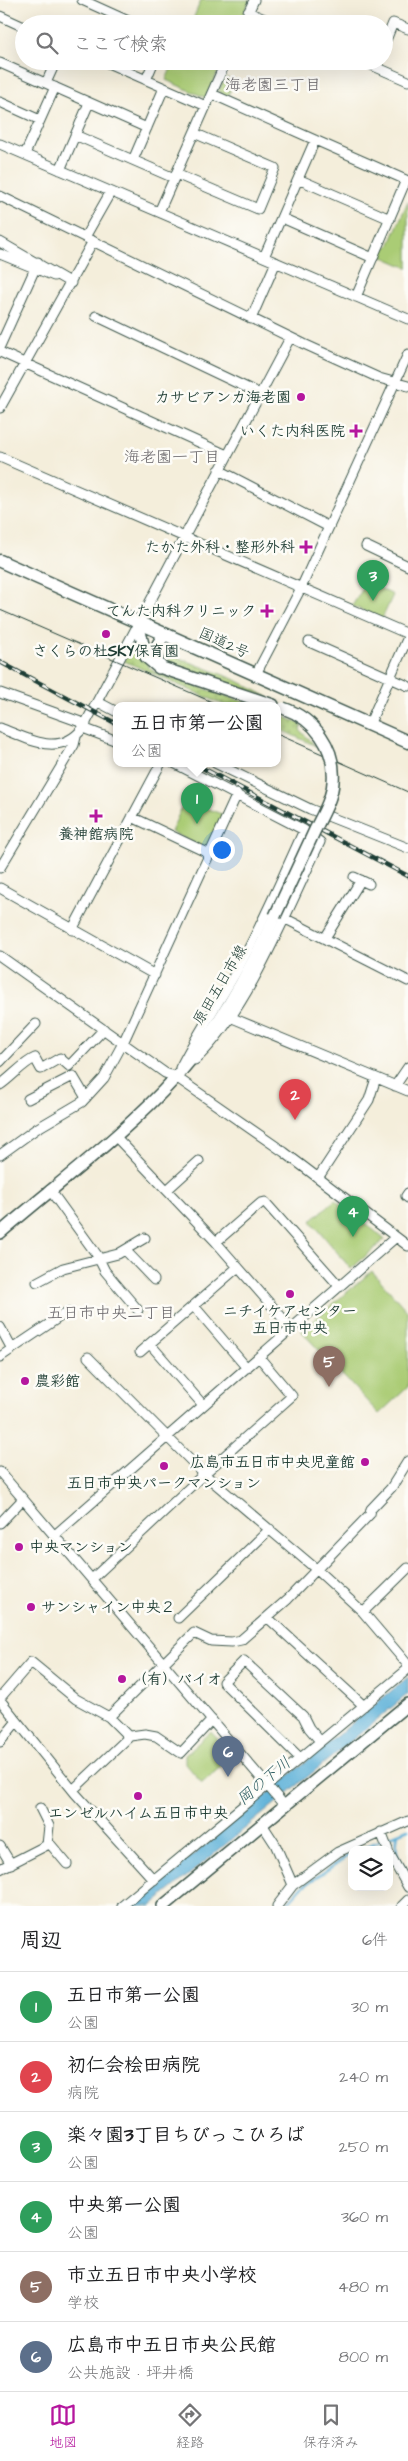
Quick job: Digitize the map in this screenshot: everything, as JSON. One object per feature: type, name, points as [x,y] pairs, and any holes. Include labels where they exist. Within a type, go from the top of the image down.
[{"type":"highway","name":"国道2号","points":[[0,561],[408,742]]},
{"type":"main road","name":"原田五日市線","points":[[138,623],[146,657],[155,666],[263,702]]},
{"type":"main road","points":[[165,635],[156,645],[155,652],[158,663],[168,671]]},
{"type":"main road","name":"原田五日市線","points":[[0,1233],[115,1136],[176,1077],[229,1004],[279,917],[327,804],[333,783],[331,757],[319,732],[299,715],[281,708]]},
{"type":"main road","points":[[163,1906],[262,1824],[283,1803],[408,1704]]},
{"type":"street","points":[[82,0],[116,15]]},
{"type":"street","points":[[247,15],[254,0]]},
{"type":"street","points":[[248,12],[255,15]]},
{"type":"street","points":[[0,16],[15,23]]},
{"type":"street","points":[[393,23],[408,29]]},
{"type":"street","points":[[0,63],[15,70]]},
{"type":"street","points":[[16,70],[147,128]]},
{"type":"street","points":[[46,83],[52,70]]},
{"type":"street","points":[[123,70],[206,106]]},
{"type":"street","points":[[146,80],[150,70]]},
{"type":"street","points":[[159,212],[222,70]]},
{"type":"street","points":[[387,70],[408,81]]},
{"type":"street","points":[[25,154],[55,87]]},
{"type":"street","points":[[133,160],[164,88]]},
{"type":"street","points":[[212,94],[406,180],[356,296]]},
{"type":"street","points":[[0,102],[40,120]]},
{"type":"street","points":[[60,170],[89,102]]},
{"type":"street","points":[[75,135],[258,209],[275,168],[194,133]]},
{"type":"street","points":[[264,257],[315,140]]},
{"type":"street","points":[[0,144],[408,320]]},
{"type":"street","points":[[298,180],[390,219]]},
{"type":"street","points":[[0,408],[71,283],[110,193]]},
{"type":"street","points":[[0,196],[290,338],[379,378],[396,381],[408,386]]},
{"type":"street","points":[[282,218],[373,258]]},
{"type":"street","points":[[0,242],[37,266],[71,283]]},
{"type":"street","points":[[0,254],[37,266]]},
{"type":"street","points":[[251,319],[276,262]]},
{"type":"street","points":[[0,346],[37,266]]},
{"type":"street","points":[[96,316],[260,394]]},
{"type":"street","points":[[0,728],[39,743],[50,744],[66,743],[76,736],[84,726],[290,338]]},
{"type":"street","points":[[0,352],[227,455]]},
{"type":"street","points":[[256,674],[301,588],[408,354]]},
{"type":"street","points":[[0,457],[408,635],[369,725]]},
{"type":"street","points":[[219,470],[328,527]]},
{"type":"street","points":[[366,546],[408,566]]},
{"type":"street","points":[[309,642],[408,686]]},
{"type":"street","points":[[0,693],[113,739]]},
{"type":"street","points":[[98,702],[113,710]]},
{"type":"street","points":[[0,868],[74,745],[76,736]]},
{"type":"street","points":[[72,930],[158,767]]},
{"type":"street","points":[[176,1077],[209,1047],[230,1017],[268,952],[279,917],[320,842],[304,830],[182,767]]},
{"type":"street","points":[[222,767],[310,809],[408,848]]},
{"type":"street","points":[[0,1155],[86,1098],[104,1078],[155,975],[237,794]]},
{"type":"street","points":[[132,817],[210,854]]},
{"type":"street","points":[[176,1077],[196,1036],[236,971],[262,922],[304,830]]},
{"type":"street","points":[[325,938],[361,880]]},
{"type":"street","points":[[0,888],[155,975]]},
{"type":"street","points":[[279,917],[325,938],[408,981]]},
{"type":"street","points":[[0,956],[165,1073],[176,1077],[318,1178],[408,1246]]},
{"type":"street","points":[[230,1017],[408,1091]]},
{"type":"street","points":[[0,1062],[36,1024]]},
{"type":"street","points":[[0,1085],[18,1072],[25,1062],[35,1058],[41,1070],[60,1058],[69,1066],[104,1030]]},
{"type":"street","points":[[395,1086],[408,1068]]},
{"type":"street","points":[[28,1099],[73,1076],[86,1098]]},
{"type":"street","points":[[318,1178],[369,1100],[376,1078]]},
{"type":"street","points":[[115,1136],[216,1242],[292,1329]]},
{"type":"street","points":[[166,1190],[199,1162]]},
{"type":"street","points":[[50,1190],[99,1259],[105,1271],[138,1310]]},
{"type":"street","points":[[408,1192],[406,1196],[408,1198]]},
{"type":"street","points":[[216,1242],[261,1203],[265,1202],[340,1287]]},
{"type":"street","points":[[55,1535],[396,1237]]},
{"type":"street","points":[[37,1282],[63,1268],[126,1250],[145,1238]]},
{"type":"street","points":[[126,1250],[153,1276]]},
{"type":"street","points":[[140,1352],[238,1267]]},
{"type":"street","points":[[194,1306],[247,1368]]},
{"type":"street","points":[[0,1357],[66,1312]]},
{"type":"street","points":[[0,1328],[12,1349]]},
{"type":"street","points":[[150,1344],[203,1405]]},
{"type":"street","points":[[88,1357],[204,1474],[316,1569],[362,1612],[408,1667],[269,1786],[122,1906]]},
{"type":"street","points":[[92,1579],[204,1474],[292,1396],[259,1357]]},
{"type":"street","points":[[109,1717],[165,1664],[194,1633],[211,1640],[237,1642],[268,1618],[370,1514],[371,1509],[391,1488],[408,1461]]},
{"type":"street","points":[[0,1472],[283,1803]]},
{"type":"street","points":[[0,1523],[23,1499]]},
{"type":"street","points":[[178,1618],[270,1530]]},
{"type":"street","points":[[362,1612],[408,1568]]},
{"type":"street","points":[[268,1618],[364,1706]]},
{"type":"street","points":[[300,1758],[223,1682],[244,1661],[303,1716],[309,1728],[320,1741]]},
{"type":"street","points":[[129,1737],[109,1717],[71,1695],[31,1662],[0,1699],[73,1790],[154,1880]]},
{"type":"street","points":[[73,1790],[129,1737],[140,1734],[156,1736],[181,1753],[212,1720]]},
{"type":"street","points":[[0,1742],[17,1721]]},
{"type":"street","points":[[40,1808],[49,1826],[47,1845]]},
{"type":"street","points":[[277,1906],[293,1885],[338,1852],[408,1821]]},
{"type":"street","points":[[262,1824],[275,1844],[293,1885]]},
{"type":"street","points":[[382,1833],[387,1846]]},
{"type":"street","points":[[0,1869],[47,1845],[51,1845],[67,1864]]},
{"type":"street","points":[[0,1846],[11,1864]]},
{"type":"street","points":[[393,1858],[408,1887]]},
{"type":"street","points":[[402,1906],[408,1900]]},
{"type":"green space","points":[[201,0],[250,0],[243,15],[195,15]]},
{"type":"green space","points":[[170,70],[219,70],[206,98],[166,80]]},
{"type":"green space","points":[[225,77],[234,81],[227,98],[221,96],[219,90]]},
{"type":"green space","points":[[408,201],[408,268],[381,256],[384,247],[389,246]]},
{"type":"green space","points":[[367,582],[393,595],[382,619],[352,606]]},
{"type":"green space","points":[[137,640],[148,666],[155,672],[244,702],[217,702],[124,661]]},
{"type":"green space","points":[[175,652],[174,656],[234,679],[268,697],[171,664],[167,659],[168,655]]},
{"type":"green space","points":[[281,715],[302,725],[300,730],[316,746],[281,730]]},
{"type":"green space","points":[[185,800],[224,815],[208,850],[171,832]]},
{"type":"green space","points":[[335,1200],[385,1239],[351,1269],[311,1221]]},
{"type":"green space","points":[[372,1271],[408,1312],[408,1387],[379,1414],[301,1331]]},
{"type":"green space","points":[[211,1731],[233,1756],[202,1783],[185,1763],[185,1755]]},
{"type":"water","points":[[408,1677],[408,1694],[151,1906],[131,1906]]},
{"type":"waterway","points":[[386,1838],[408,1829]]},
{"type":"waterway","points":[[398,1833],[397,1854],[408,1873]]},
{"type":"waterway","points":[[368,1846],[381,1840]]},
{"type":"waterway","points":[[285,1906],[302,1887],[348,1856]]},
{"type":"tram line","points":[[0,610],[212,702]]},
{"type":"tram line","points":[[281,736],[408,792]]},
{"type":"railway","points":[[0,662],[113,722]]},
{"type":"railway","points":[[201,767],[408,876]]},
{"type":"place","name":"カサビアンカ海老園","points":[[301,397]]},
{"type":"place","name":"いくた内科医院","points":[[356,431]]},
{"type":"place","name":"たかた外科・整形外科","points":[[306,547]]},
{"type":"place","name":"楽々園3丁目ちびっこひろば","points":[[373,601]]},
{"type":"place","name":"てんた内科クリニック","points":[[267,611]]},
{"type":"place","name":"さくらの杜SKY保育園","points":[[106,634]]},
{"type":"place","name":"養神館病院","points":[[96,816]]},
{"type":"place","name":"五日市第一公園","points":[[197,824]]},
{"type":"place","name":"初仁会桧田病院","points":[[295,1120]]},
{"type":"place","name":"中央第一公園","points":[[353,1237]]},
{"type":"place","name":"ニチイケアセンター 五日市中央","points":[[290,1294]]},
{"type":"place","name":"農彩館","points":[[25,1381]]},
{"type":"place","name":"市立五日市中央小学校","points":[[329,1387]]},
{"type":"place","name":"広島市五日市中央児童館","points":[[365,1462]]},
{"type":"place","name":"五日市中央パークマンション","points":[[164,1466]]},
{"type":"place","name":"中央マンション","points":[[19,1547]]},
{"type":"place","name":"サンシャイン中央２","points":[[31,1607]]},
{"type":"place","name":"（有）バイオ","points":[[122,1679]]},
{"type":"place","name":"広島市中五日市央公民館","points":[[228,1777]]},
{"type":"place","name":"エンゼルハイム五日市中央","points":[[138,1796]]},
{"type":"district","name":"海老園三丁目","points":[[273,85]]},
{"type":"district","name":"海老園一丁目","points":[[172,457]]},
{"type":"district","name":"五日市中央二丁目","points":[[111,1313]]},
{"type":"water label","name":"岡の下川","points":[[264,1781]]}]
